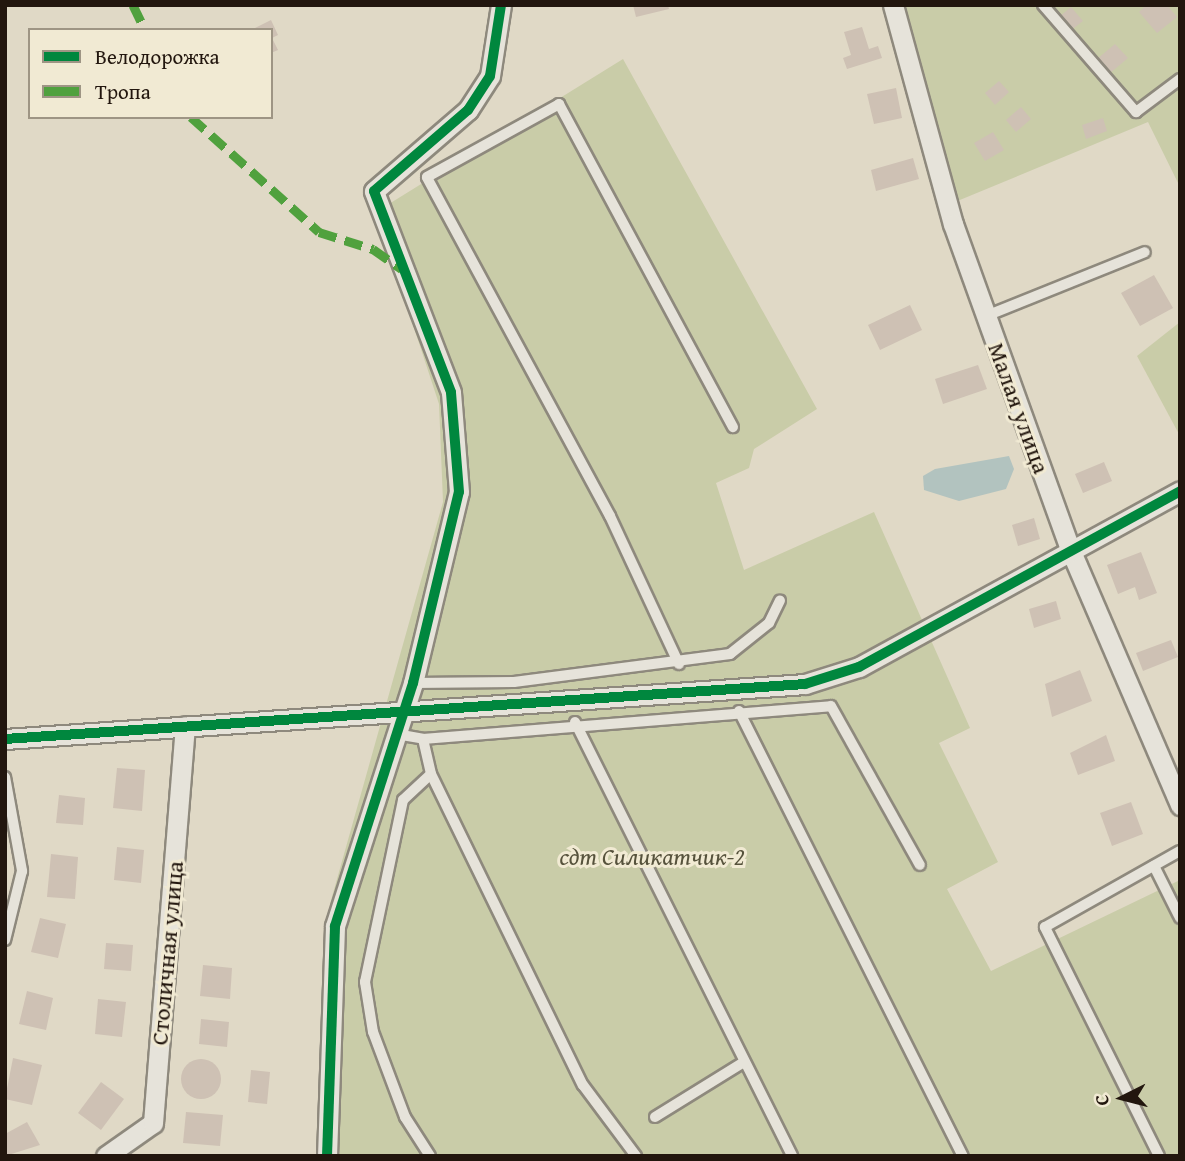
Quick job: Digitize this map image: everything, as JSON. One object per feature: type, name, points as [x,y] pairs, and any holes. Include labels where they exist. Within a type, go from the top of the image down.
[{"type":"street","points":[[327,1156],[335,926],[413,683],[459,492],[451,392],[374,191],[468,110],[490,76],[501,5]]},
{"type":"street","name":"Малая улица","points":[[893,5],[953,224],[1070,549],[1178,803]]},
{"type":"street","points":[[5,739],[403,709],[806,684],[859,667],[1180,491]]},
{"type":"street","name":"Столичная улица","points":[[106,1156],[153,1123],[185,726]]},
{"type":"lane","points":[[1043,5],[1136,112],[1180,79]]},
{"type":"lane","points":[[678,664],[610,516],[427,177],[559,104],[733,427]]},
{"type":"lane","points":[[986,316],[1145,252]]},
{"type":"lane","points":[[413,683],[514,682],[678,664],[730,654],[769,623],[779,600]]},
{"type":"lane","points":[[395,734],[423,738],[575,722],[831,706],[920,864]]},
{"type":"lane","points":[[739,711],[963,1156]]},
{"type":"lane","points":[[575,722],[792,1156]]},
{"type":"lane","points":[[423,738],[431,774],[591,1100],[636,1156]]},
{"type":"lane","points":[[430,1156],[405,1117],[373,1032],[365,982],[403,800],[431,774]]},
{"type":"lane","points":[[5,777],[22,871],[5,940]]},
{"type":"lane","points":[[1159,1156],[1045,927],[1180,851]]},
{"type":"lane","points":[[1154,866],[1180,918]]},
{"type":"lane","points":[[655,1117],[744,1062]]},
{"type":"green space","points":[[902,5],[1180,5],[1180,187],[1148,122],[955,202]]},
{"type":"green space","name":"сдт Силикатчик-2","points":[[623,59],[817,409],[754,449],[749,468],[716,483],[744,570],[874,512],[970,728],[939,743],[998,862],[947,889],[991,971],[1180,880],[1180,1156],[318,1156],[330,904],[443,502],[439,404],[376,212]]},
{"type":"green space","points":[[1180,322],[1180,436],[1137,356]]},
{"type":"shaded area","points":[[1009,456],[1014,469],[1006,489],[959,501],[924,490],[923,476],[935,469]]},
{"type":"building","points":[[633,5],[668,5],[669,9],[636,17]]},
{"type":"building","points":[[1146,5],[1167,5],[1177,17],[1157,33],[1139,12]]},
{"type":"building","points":[[1071,7],[1083,21],[1070,31],[1059,17]]},
{"type":"building","points":[[271,20],[278,35],[273,38],[273,28],[255,28]]},
{"type":"building","points":[[862,27],[869,49],[878,46],[882,58],[847,69],[843,58],[851,55],[844,32]]},
{"type":"building","points":[[1115,44],[1128,58],[1109,74],[1097,59]]},
{"type":"building","points":[[999,81],[1009,92],[995,105],[985,93]]},
{"type":"building","points":[[896,88],[902,118],[874,124],[867,94]]},
{"type":"building","points":[[1021,107],[1031,119],[1016,132],[1006,120]]},
{"type":"building","points":[[1103,118],[1107,131],[1086,139],[1082,125]]},
{"type":"building","points":[[993,132],[1004,150],[985,161],[974,143]]},
{"type":"building","points":[[913,158],[919,179],[876,191],[871,170]]},
{"type":"building","points":[[1154,275],[1173,308],[1140,326],[1121,293]]},
{"type":"building","points":[[910,305],[922,330],[880,350],[868,325]]},
{"type":"building","points":[[978,365],[987,389],[943,404],[935,379]]},
{"type":"building","points":[[1104,462],[1112,481],[1083,493],[1075,474]]},
{"type":"building","points":[[1034,518],[1040,539],[1018,546],[1012,525]]},
{"type":"building","points":[[1141,552],[1157,593],[1139,600],[1135,587],[1118,594],[1107,565]]},
{"type":"building","points":[[1056,601],[1061,619],[1034,628],[1029,609]]},
{"type":"building","points":[[1171,640],[1178,657],[1143,671],[1136,653]]},
{"type":"building","points":[[1080,670],[1092,701],[1052,717],[1045,684]]},
{"type":"building","points":[[1106,735],[1115,761],[1078,775],[1070,753]]},
{"type":"building","points":[[117,768],[145,770],[142,811],[113,808]]},
{"type":"building","points":[[59,795],[85,798],[83,825],[56,823]]},
{"type":"building","points":[[1131,802],[1143,834],[1112,846],[1100,813]]},
{"type":"building","points":[[117,847],[144,850],[141,883],[114,880]]},
{"type":"building","points":[[51,854],[78,857],[75,899],[47,897]]},
{"type":"building","points":[[40,918],[66,924],[58,958],[31,952]]},
{"type":"building","points":[[106,943],[133,945],[131,971],[104,969]]},
{"type":"building","points":[[203,965],[232,968],[230,999],[200,996]]},
{"type":"building","points":[[27,991],[53,998],[46,1030],[19,1024]]},
{"type":"building","points":[[98,999],[126,1002],[122,1037],[95,1034]]},
{"type":"building","points":[[201,1019],[229,1022],[227,1047],[199,1044]]},
{"type":"building","points":[[13,1058],[42,1065],[32,1105],[5,1099]]},
{"type":"building","points":[[201,1059],[215,1065],[221,1079],[215,1093],[201,1099],[187,1093],[181,1079],[187,1065]]},
{"type":"building","points":[[251,1070],[270,1072],[267,1104],[248,1102]]},
{"type":"building","points":[[101,1082],[124,1099],[101,1130],[78,1113]]},
{"type":"building","points":[[186,1112],[223,1115],[220,1146],[183,1143]]},
{"type":"building","points":[[27,1122],[40,1145],[5,1156],[5,1134]]},
{"type":"marked path","points":[[133,5],[144,28]]},
{"type":"marked path","points":[[193,119],[319,232],[373,249],[402,269]]},
{"type":"cycle path","points":[[327,1156],[335,926],[413,683],[459,492],[451,392],[374,191],[468,110],[490,76],[501,5]]},
{"type":"cycle path","points":[[5,739],[805,684],[859,667],[1180,491]]}]
